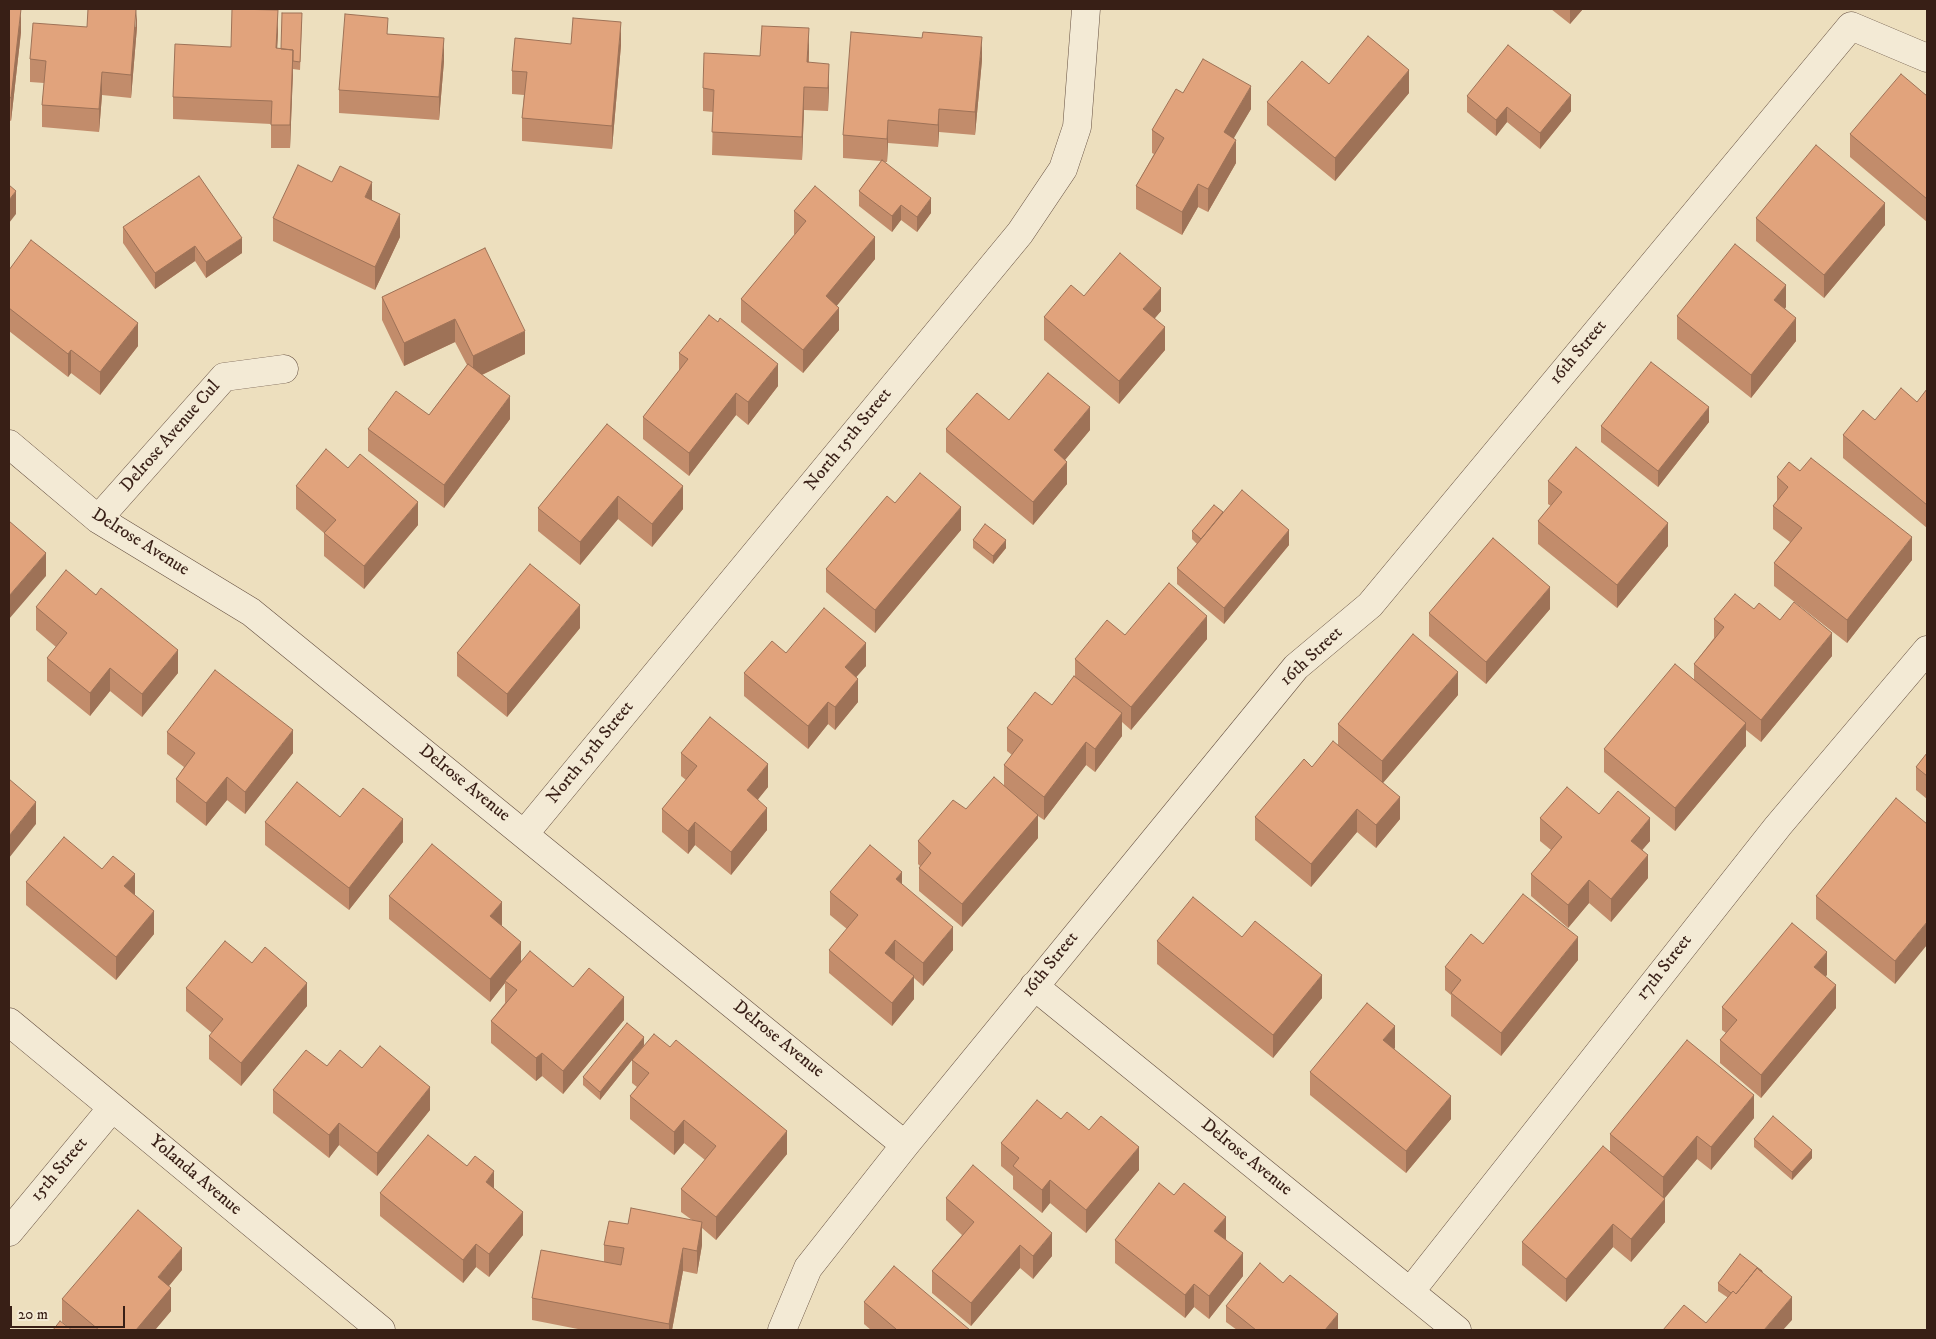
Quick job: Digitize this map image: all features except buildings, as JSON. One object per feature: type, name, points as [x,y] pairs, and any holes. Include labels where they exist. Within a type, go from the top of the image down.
[{"type":"street","name":"North 15th Street","points":[[525,833],[1020,232],[1063,169],[1077,127],[1086,9]]},
{"type":"street","name":"16th Street","points":[[782,1330],[808,1268],[905,1144],[1296,666],[1370,605],[1851,26],[1927,58]]},
{"type":"street","name":"Delrose Avenue Cul","points":[[98,520],[224,377],[284,369]]},
{"type":"street","name":"Delrose Avenue","points":[[9,444],[98,520],[251,612],[905,1144]]},
{"type":"street","name":"17th Street","points":[[1410,1292],[1778,826],[1927,650]]},
{"type":"street","name":"Delrose Avenue","points":[[1034,986],[1457,1330]]},
{"type":"street","name":"Yolanda Avenue","points":[[9,1022],[381,1330]]},
{"type":"street","name":"15th Street","points":[[9,1232],[112,1108]]}]
